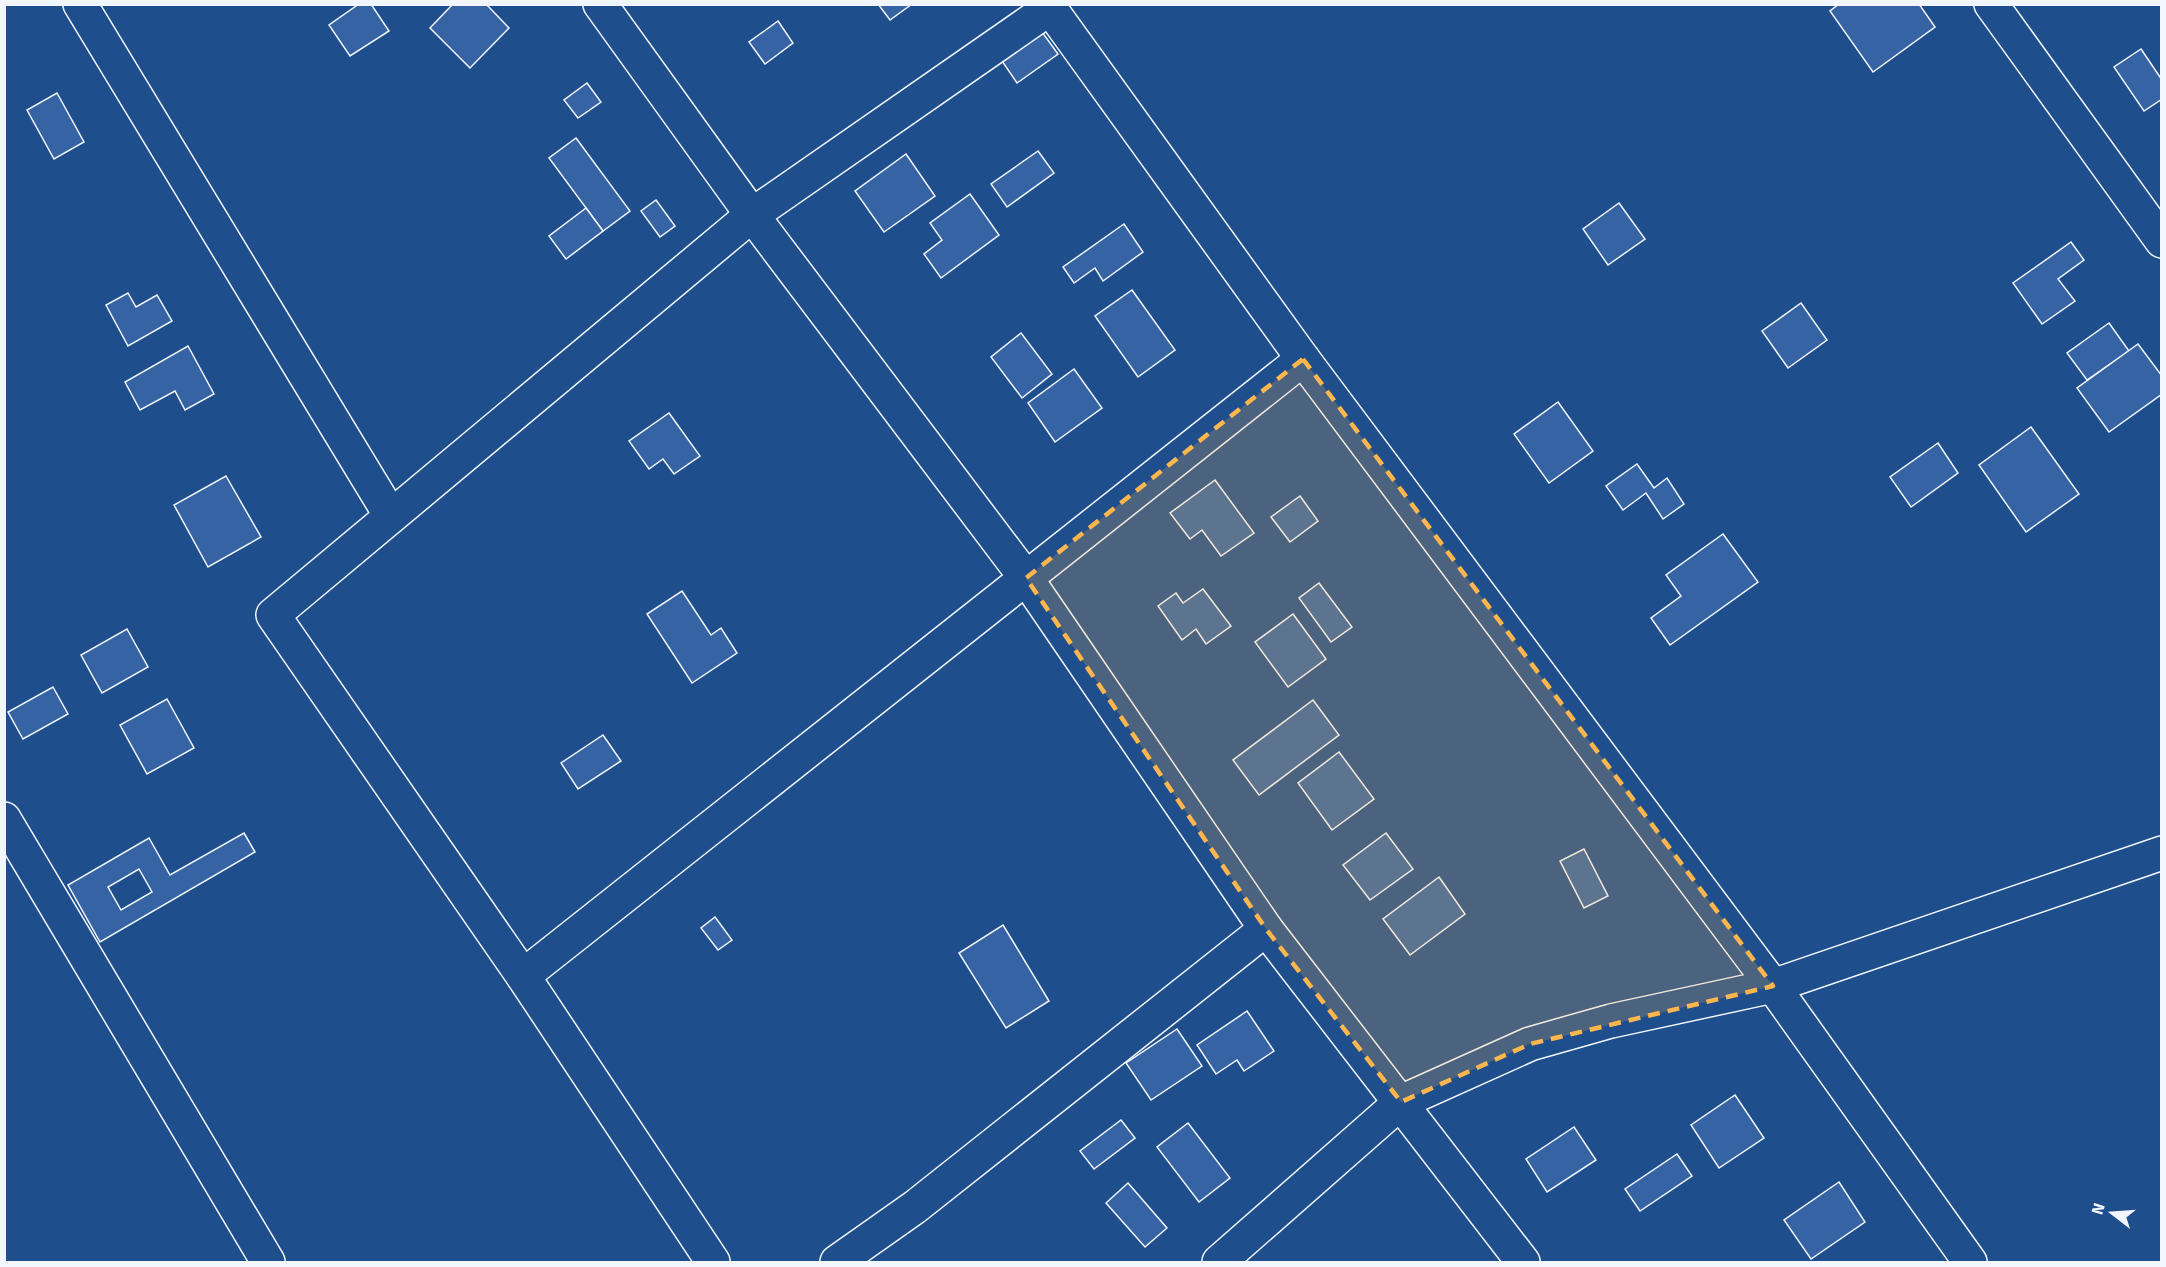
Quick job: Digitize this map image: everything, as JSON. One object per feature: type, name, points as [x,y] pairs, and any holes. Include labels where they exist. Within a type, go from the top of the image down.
[{"type":"street","points":[[80,4],[391,516]]},
{"type":"street","points":[[600,4],[752,214],[1026,578],[1266,929],[1401,1102],[1522,1263]]},
{"type":"street","points":[[1991,4],[2162,241]]},
{"type":"street","points":[[713,1263],[523,976],[273,615],[752,214],[1049,6],[1303,359],[1773,986],[1970,1263]]},
{"type":"street","points":[[523,976],[1303,359]]},
{"type":"street","points":[[4,819],[268,1263]]},
{"type":"street","points":[[1219,1263],[1401,1102],[1530,1044],[1611,1021],[1773,986],[2162,853]]},
{"type":"street","points":[[837,1263],[915,1207],[1266,929]]},
{"type":"highlighted area","points":[[1303,359],[1773,986],[1530,1044],[1401,1102],[1266,929],[1026,578]]},
{"type":"building","points":[[359,4],[371,4],[389,31],[350,56],[329,25]]},
{"type":"building","points":[[453,4],[486,4],[509,28],[470,68],[430,28]]},
{"type":"building","points":[[878,4],[912,4],[890,20]]},
{"type":"building","points":[[1839,4],[1919,4],[1935,27],[1873,72],[1830,11]]},
{"type":"building","points":[[778,21],[793,43],[765,64],[749,42]]},
{"type":"building","points":[[1042,32],[1058,54],[1017,83],[1002,61]]},
{"type":"building","points":[[2141,49],[2162,80],[2162,99],[2144,111],[2114,67]]},
{"type":"building","points":[[587,83],[601,102],[578,118],[564,100]]},
{"type":"building","points":[[57,93],[84,142],[54,159],[27,110]]},
{"type":"building","points":[[576,138],[630,211],[603,231],[549,158]]},
{"type":"building","points":[[1038,151],[1054,173],[1007,207],[991,184]]},
{"type":"building","points":[[906,154],[935,196],[884,232],[855,191]]},
{"type":"building","points":[[970,194],[999,235],[941,278],[924,254],[942,240],[930,223]]},
{"type":"building","points":[[656,200],[675,226],[660,237],[641,211]]},
{"type":"building","points":[[1619,203],[1645,239],[1608,265],[1583,229]]},
{"type":"building","points":[[586,208],[603,231],[566,259],[549,236]]},
{"type":"building","points":[[1124,224],[1143,252],[1103,281],[1095,268],[1074,283],[1063,267]]},
{"type":"building","points":[[2071,242],[2084,260],[2058,279],[2075,301],[2042,324],[2013,283]]},
{"type":"building","points":[[1132,290],[1175,350],[1138,377],[1095,316]]},
{"type":"building","points":[[128,293],[136,307],[157,295],[172,321],[128,346],[106,305]]},
{"type":"building","points":[[1801,303],[1827,340],[1788,368],[1762,331]]},
{"type":"building","points":[[2109,323],[2129,351],[2087,380],[2067,353]]},
{"type":"building","points":[[1021,333],[1052,374],[1022,398],[991,357]]},
{"type":"building","points":[[2138,344],[2162,376],[2162,394],[2109,432],[2077,388]]},
{"type":"building","points":[[188,346],[214,394],[185,410],[175,391],[140,410],[125,382]]},
{"type":"building","points":[[1074,369],[1102,408],[1055,442],[1028,403]]},
{"type":"building","points":[[1558,402],[1593,451],[1549,483],[1514,434]]},
{"type":"building","points":[[669,413],[700,456],[674,474],[663,459],[649,469],[629,441]]},
{"type":"building","points":[[2031,427],[2079,494],[2026,532],[1979,465]]},
{"type":"building","points":[[1938,443],[1958,473],[1911,507],[1890,477]]},
{"type":"building","points":[[1637,464],[1654,488],[1667,478],[1684,504],[1663,519],[1646,493],[1623,510],[1606,486]]},
{"type":"building","points":[[226,476],[261,537],[208,567],[174,505]]},
{"type":"building","points":[[1215,480],[1254,533],[1221,556],[1202,530],[1190,539],[1170,513]]},
{"type":"building","points":[[1300,496],[1318,521],[1290,542],[1271,517]]},
{"type":"building","points":[[1723,534],[1758,582],[1670,645],[1651,618],[1681,596],[1666,575]]},
{"type":"building","points":[[1319,583],[1352,627],[1331,642],[1299,598]]},
{"type":"building","points":[[1203,589],[1231,626],[1206,644],[1196,629],[1182,640],[1158,606],[1176,593],[1183,603]]},
{"type":"building","points":[[682,591],[711,635],[721,628],[737,653],[692,683],[647,614]]},
{"type":"building","points":[[1293,614],[1326,659],[1288,687],[1255,642]]},
{"type":"building","points":[[127,629],[148,667],[102,693],[81,655]]},
{"type":"building","points":[[53,687],[68,714],[23,739],[8,712]]},
{"type":"building","points":[[167,699],[194,748],[147,774],[120,725]]},
{"type":"building","points":[[1313,700],[1339,735],[1259,795],[1233,760]]},
{"type":"building","points":[[603,735],[621,761],[578,789],[561,763]]},
{"type":"building","points":[[1339,752],[1374,799],[1332,830],[1298,783]]},
{"type":"building","points":[[244,833],[255,852],[100,942],[68,885],[149,838],[170,875]],"holes":[[[139,869],[152,892],[121,910],[108,887]]]},
{"type":"building","points":[[1386,833],[1413,869],[1370,900],[1343,865]]},
{"type":"building","points":[[1584,849],[1608,896],[1584,908],[1560,861]]},
{"type":"building","points":[[1439,877],[1465,914],[1410,955],[1383,919]]},
{"type":"building","points":[[715,917],[732,940],[718,950],[701,928]]},
{"type":"building","points":[[1003,925],[1049,1001],[1006,1028],[959,953]]},
{"type":"building","points":[[1247,1011],[1274,1051],[1244,1071],[1237,1060],[1216,1074],[1197,1045]]},
{"type":"building","points":[[1177,1029],[1202,1066],[1151,1100],[1126,1063]]},
{"type":"building","points":[[1735,1095],[1764,1138],[1719,1168],[1691,1125]]},
{"type":"building","points":[[1121,1120],[1135,1138],[1094,1169],[1080,1151]]},
{"type":"building","points":[[1188,1123],[1230,1178],[1199,1202],[1157,1147]]},
{"type":"building","points":[[1574,1127],[1596,1160],[1547,1192],[1526,1159]]},
{"type":"building","points":[[1677,1154],[1692,1176],[1640,1211],[1625,1189]]},
{"type":"building","points":[[1839,1182],[1865,1222],[1811,1259],[1784,1220]]},
{"type":"building","points":[[1128,1183],[1167,1228],[1145,1247],[1106,1203]]}]
